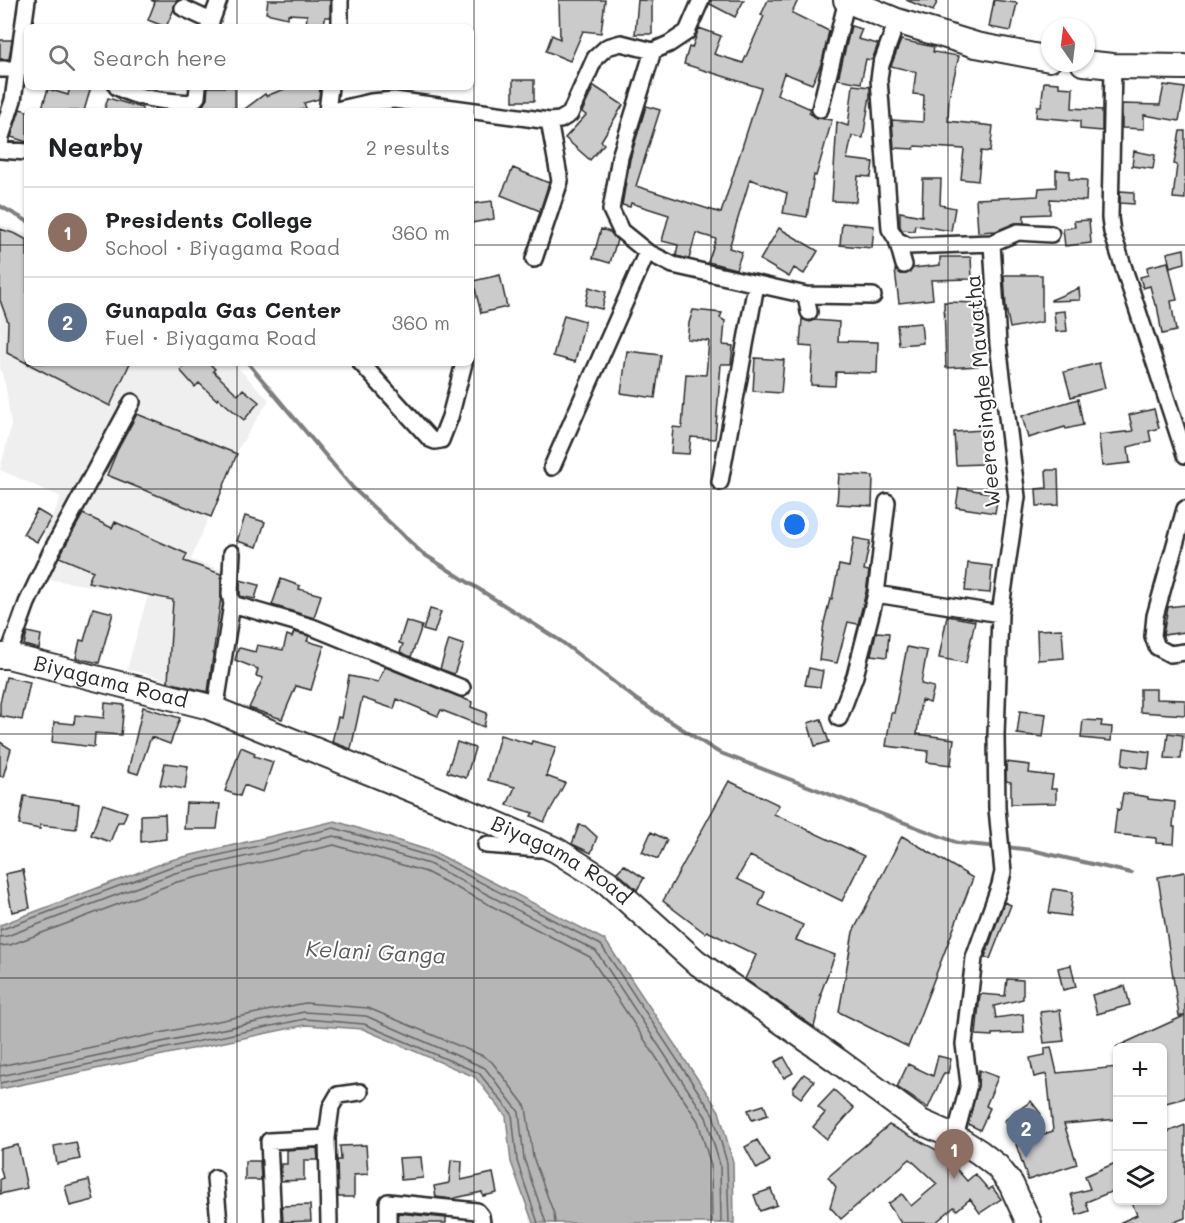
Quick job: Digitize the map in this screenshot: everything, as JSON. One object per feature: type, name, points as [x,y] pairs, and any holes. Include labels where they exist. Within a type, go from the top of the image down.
[{"type":"main road","points":[[847,0],[897,21],[976,45],[1041,57]]},
{"type":"main road","points":[[1095,64],[1185,67]]},
{"type":"main road","name":"Biyagama Road","points":[[4,656],[206,706],[556,850],[606,882],[695,961],[921,1122],[955,1137],[979,1152],[1011,1184],[1029,1223]]},
{"type":"street","points":[[25,24],[27,0]]},
{"type":"street","points":[[183,8],[210,24],[219,0]]},
{"type":"street","points":[[339,24],[340,0]]},
{"type":"street","points":[[474,112],[549,121],[560,120],[570,114],[595,58],[607,47],[621,43],[653,51],[678,39],[687,32],[701,0]]},
{"type":"street","points":[[820,109],[847,0]]},
{"type":"street","points":[[897,21],[879,73],[890,229],[897,240],[904,265]]},
{"type":"street","points":[[24,41],[22,68],[1,137],[0,149],[24,152]]},
{"type":"street","points":[[653,51],[620,157],[611,210],[621,231],[647,252],[673,265],[806,295],[873,296]]},
{"type":"street","points":[[1113,66],[1110,218],[1112,232],[1185,455]]},
{"type":"street","points":[[0,69],[22,68]]},
{"type":"street","points":[[122,90],[160,102],[191,104],[197,97],[198,90]]},
{"type":"street","points":[[327,108],[330,90]]},
{"type":"street","points":[[345,108],[371,102],[445,108]]},
{"type":"street","points":[[534,260],[560,181],[549,121]]},
{"type":"street","points":[[897,240],[908,246],[992,243],[1018,232],[1051,234]]},
{"type":"street","name":"Weerasinghe Mawatha","points":[[955,1137],[969,1084],[964,1044],[974,958],[1003,872],[997,808],[996,735],[1000,614],[1017,497],[998,344],[992,243]]},
{"type":"street","points":[[552,467],[647,252]]},
{"type":"street","points":[[720,482],[756,285]]},
{"type":"street","points":[[806,295],[808,312]]},
{"type":"street","points":[[364,366],[430,439],[435,441],[441,440],[450,417],[464,366]]},
{"type":"street","points":[[4,656],[51,552],[132,402]]},
{"type":"street","points":[[839,718],[855,676],[876,594],[887,502]]},
{"type":"street","points":[[1185,509],[1155,616],[1153,636],[1157,647],[1170,654],[1185,652]]},
{"type":"street","points":[[215,711],[232,604],[230,594],[232,553]]},
{"type":"street","points":[[876,594],[1000,614]]},
{"type":"street","points":[[232,604],[312,627],[462,688]]},
{"type":"street","points":[[486,845],[556,850]]},
{"type":"street","points":[[329,1223],[327,1138],[331,1107],[338,1095],[360,1092]]},
{"type":"street","points":[[273,1223],[268,1141],[327,1138]]},
{"type":"street","points":[[215,1178],[219,1223]]},
{"type":"street","points":[[388,1223],[388,1202],[477,1211],[482,1223]]},
{"type":"shaded area","points":[[0,225],[24,233],[24,366],[236,366],[269,400],[233,457],[191,560],[226,571],[212,697],[189,686],[127,669],[148,595],[34,577],[50,550],[44,535],[61,497],[0,470],[11,426],[6,388],[0,368]]},
{"type":"water","name":"Kelani Ganga","points":[[335,821],[434,852],[605,940],[719,1111],[733,1162],[734,1223],[533,1223],[511,1162],[506,1116],[475,1077],[363,1029],[306,1025],[0,1089],[0,925],[171,860]]},
{"type":"building","points":[[151,0],[178,0],[167,24],[158,24],[148,20],[155,2]]},
{"type":"building","points":[[268,0],[330,0],[330,17],[325,17],[324,24],[306,24],[307,15],[288,14],[288,18],[266,13]]},
{"type":"building","points":[[559,0],[605,0],[601,33],[583,31],[570,61],[546,51],[552,35],[560,39]]},
{"type":"building","points":[[638,0],[652,1],[652,34],[635,34]]},
{"type":"building","points":[[711,0],[744,0],[735,17],[710,4]]},
{"type":"building","points":[[768,0],[798,0],[792,13],[829,31],[822,62],[812,84],[784,73],[777,94],[811,109],[809,113],[817,118],[832,120],[816,176],[814,175],[807,217],[783,213],[787,193],[750,179],[729,248],[742,252],[736,269],[708,262],[716,239],[696,233],[689,259],[676,256],[678,245],[662,241],[669,215],[631,203],[630,207],[622,205],[630,159],[646,106],[660,110],[636,186],[721,213],[761,88],[684,64],[689,47],[692,48],[699,28],[721,36],[714,54],[743,63],[764,16],[761,15]]},
{"type":"building","points":[[906,0],[938,0],[933,11]]},
{"type":"building","points":[[994,0],[1017,3],[1011,31],[989,27]]},
{"type":"building","points":[[851,26],[862,29],[858,39],[878,44],[872,60],[866,59],[861,83],[838,79]]},
{"type":"building","points":[[0,40],[12,40],[9,59],[0,59]]},
{"type":"building","points":[[901,40],[934,47],[933,52],[959,56],[949,98],[948,121],[993,126],[990,152],[981,151],[978,181],[961,179],[964,149],[915,146],[914,149],[894,148],[892,120],[923,122],[924,95],[913,94],[916,72],[891,66]]},
{"type":"building","points":[[513,80],[534,80],[534,101],[513,101]]},
{"type":"building","points":[[1044,82],[1059,83],[1059,87],[1073,88],[1072,108],[1102,110],[1102,131],[1080,129],[1080,121],[1036,117],[1037,106],[1041,106]]},
{"type":"building","points":[[853,85],[870,87],[870,96],[863,138],[852,136],[847,159],[873,162],[871,177],[858,176],[856,202],[832,201],[837,122],[848,126]]},
{"type":"building","points":[[1164,85],[1185,88],[1179,121],[1144,115],[1144,129],[1122,128],[1122,104],[1160,105]]},
{"type":"building","points":[[594,86],[623,105],[601,141],[604,144],[590,160],[565,138],[586,115],[582,112]]},
{"type":"building","points":[[48,90],[68,95],[69,90],[90,90],[85,108],[42,108]]},
{"type":"building","points":[[208,90],[235,90],[235,108],[202,108]]},
{"type":"building","points":[[282,90],[320,90],[319,99],[304,103],[306,108],[246,108],[265,94],[266,96]]},
{"type":"building","points":[[108,98],[142,108],[105,108]]},
{"type":"building","points":[[20,109],[24,110],[24,141],[11,137]]},
{"type":"building","points":[[1180,131],[1185,131],[1185,199],[1173,198],[1177,165],[1174,164]]},
{"type":"building","points":[[1134,151],[1155,155],[1153,169],[1132,166]]},
{"type":"building","points":[[513,168],[549,183],[540,211],[501,195]]},
{"type":"building","points":[[1056,170],[1070,171],[1069,179],[1087,180],[1086,201],[1050,199],[1050,214],[1024,215],[1024,223],[1015,223],[996,231],[978,232],[976,199],[1038,196],[1039,188],[1056,187]]},
{"type":"building","points":[[923,179],[941,179],[940,205],[955,208],[951,231],[915,225],[914,231],[902,230],[900,212],[922,216]]},
{"type":"building","points":[[1120,191],[1134,192],[1134,204],[1120,203]]},
{"type":"building","points":[[492,201],[494,219],[474,222],[474,204]]},
{"type":"building","points":[[1089,220],[1091,243],[1065,246],[1063,229],[1075,227],[1074,221]]},
{"type":"building","points":[[842,223],[874,226],[872,248],[840,245]]},
{"type":"building","points":[[779,228],[818,251],[804,274],[794,268],[789,277],[760,260]]},
{"type":"building","points":[[0,229],[24,238],[24,362],[7,353],[8,322],[0,300]]},
{"type":"building","points":[[601,229],[610,232],[617,240],[610,263],[593,258]]},
{"type":"building","points":[[1184,249],[1185,263],[1170,267],[1167,253]]},
{"type":"building","points":[[940,257],[971,257],[972,279],[931,280],[933,299],[899,303],[895,270],[906,274],[913,268],[940,265]]},
{"type":"building","points":[[1168,262],[1177,300],[1171,301],[1176,331],[1162,334],[1157,305],[1155,305],[1150,286],[1143,288],[1140,277],[1148,275],[1147,267]]},
{"type":"building","points":[[500,275],[507,307],[481,313],[474,281]]},
{"type":"building","points":[[1004,275],[1042,275],[1042,322],[1010,328]]},
{"type":"building","points":[[589,287],[606,292],[602,309],[585,305]]},
{"type":"building","points":[[1079,288],[1080,300],[1051,301],[1051,300]]},
{"type":"building","points":[[944,302],[980,303],[980,323],[976,323],[978,366],[946,368]]},
{"type":"building","points":[[693,310],[722,313],[720,318],[725,321],[723,345],[733,346],[731,364],[721,364],[715,439],[691,437],[689,454],[671,453],[673,427],[682,428],[686,374],[706,375],[709,341],[687,339]]},
{"type":"building","points":[[1065,311],[1067,331],[1056,332],[1054,312]]},
{"type":"building","points":[[564,315],[585,321],[575,362],[553,356]]},
{"type":"building","points":[[802,319],[810,322],[814,320],[839,322],[838,341],[878,342],[877,373],[836,372],[835,386],[811,385],[813,347],[800,346]]},
{"type":"building","points":[[921,323],[923,343],[899,345],[897,325]]},
{"type":"building","points":[[627,351],[661,355],[655,398],[621,393]]},
{"type":"building","points":[[755,358],[784,360],[781,393],[753,391]]},
{"type":"building","points":[[1099,363],[1105,388],[1071,397],[1064,372]]},
{"type":"building","points":[[32,366],[129,366],[110,406]]},
{"type":"building","points":[[185,366],[212,366],[215,369],[213,371],[238,395],[243,389],[259,402],[244,420],[199,383],[195,387],[180,370]]},
{"type":"building","points":[[1078,399],[1083,425],[1066,429],[1065,427],[1028,438],[1022,416]]},
{"type":"building","points":[[1154,409],[1159,428],[1149,431],[1151,441],[1128,447],[1130,463],[1102,466],[1099,435],[1133,431],[1129,415]]},
{"type":"building","points":[[137,414],[237,454],[211,517],[107,475]]},
{"type":"building","points":[[982,430],[983,464],[956,465],[954,432]]},
{"type":"building","points":[[1046,470],[1058,470],[1059,505],[1037,506],[1036,489],[1047,488]]},
{"type":"building","points":[[839,474],[873,476],[872,506],[837,504]]},
{"type":"building","points":[[959,488],[998,494],[995,513],[956,507]]},
{"type":"building","points":[[37,510],[51,518],[37,542],[23,534]]},
{"type":"building","points":[[83,514],[112,528],[115,522],[187,554],[184,561],[221,574],[221,597],[208,692],[168,682],[173,600],[88,582],[93,571],[59,557]]},
{"type":"building","points":[[245,516],[265,522],[257,547],[237,541]]},
{"type":"building","points":[[854,538],[870,541],[864,570],[869,571],[866,592],[858,624],[848,622],[837,663],[819,660],[824,623],[839,565],[849,567]]},
{"type":"building","points":[[968,563],[992,566],[990,593],[965,591]]},
{"type":"building","points":[[281,579],[300,586],[299,589],[321,595],[314,618],[272,605]]},
{"type":"building","points":[[240,580],[259,585],[255,599],[240,596]]},
{"type":"building","points":[[1185,605],[1185,632],[1163,635],[1168,607]]},
{"type":"building","points":[[93,608],[113,613],[99,663],[76,658],[80,640],[84,641]]},
{"type":"building","points":[[430,609],[441,612],[434,633],[423,630]]},
{"type":"building","points":[[947,616],[975,621],[966,663],[939,658]]},
{"type":"building","points":[[406,621],[422,626],[411,657],[400,652],[403,644],[399,643]]},
{"type":"building","points":[[1062,629],[1064,658],[1038,660],[1037,630]]},
{"type":"building","points":[[27,632],[41,635],[39,649],[24,645]]},
{"type":"building","points":[[294,632],[309,636],[307,641],[324,646],[311,690],[296,686],[282,719],[249,708],[263,678],[256,676],[258,669],[235,660],[238,649],[255,652],[257,645],[283,650],[287,635],[292,637]]},
{"type":"building","points":[[876,632],[889,633],[887,657],[871,655]]},
{"type":"building","points":[[449,640],[464,645],[454,674],[440,669]]},
{"type":"building","points":[[907,647],[927,651],[921,684],[934,687],[930,703],[921,700],[917,734],[954,739],[951,765],[927,762],[928,751],[886,746],[891,713],[894,713]]},
{"type":"building","points":[[385,667],[472,702],[471,707],[487,713],[484,727],[441,710],[438,716],[397,699],[394,709],[362,698],[351,749],[332,742],[338,717],[341,718],[349,676],[378,682]]},
{"type":"building","points":[[809,668],[823,671],[820,687],[805,685]]},
{"type":"building","points":[[6,677],[30,682],[22,720],[0,716],[0,703]]},
{"type":"building","points":[[1140,689],[1156,689],[1156,699],[1185,700],[1185,715],[1140,712]]},
{"type":"building","points":[[105,703],[124,705],[121,735],[95,733],[94,747],[52,742],[54,722],[74,724],[75,715],[104,718]]},
{"type":"building","points":[[143,707],[180,718],[170,744],[151,737],[138,774],[128,771]]},
{"type":"building","points":[[1020,711],[1046,714],[1043,737],[1017,734]]},
{"type":"building","points":[[821,719],[829,742],[815,746],[808,723]]},
{"type":"building","points":[[1083,720],[1102,721],[1101,726],[1112,727],[1111,741],[1081,738]]},
{"type":"building","points":[[1168,733],[1183,735],[1181,759],[1165,758]]},
{"type":"building","points":[[500,735],[531,744],[532,741],[556,747],[546,776],[565,783],[544,822],[531,816],[533,813],[507,805],[515,787],[488,780]]},
{"type":"building","points":[[0,742],[11,749],[3,777],[0,776]]},
{"type":"building","points":[[457,742],[475,748],[466,778],[447,772]]},
{"type":"building","points":[[241,747],[255,753],[254,756],[273,762],[263,792],[244,785],[240,796],[225,791]]},
{"type":"building","points":[[1124,748],[1150,752],[1148,769],[1122,765]]},
{"type":"building","points":[[1006,762],[1030,765],[1029,773],[1053,776],[1051,789],[1056,789],[1056,803],[1011,804],[1011,782],[1006,781]]},
{"type":"building","points":[[165,763],[188,766],[185,789],[160,785]]},
{"type":"building","points":[[729,781],[779,805],[774,814],[864,856],[842,901],[750,856],[737,879],[765,892],[759,905],[803,925],[796,940],[835,955],[820,995],[822,995],[814,1027],[745,979],[756,955],[707,931],[705,933],[663,901]]},
{"type":"building","points":[[1123,793],[1175,802],[1174,844],[1156,843],[1156,838],[1114,834],[1117,809],[1120,810]]},
{"type":"building","points":[[24,796],[79,804],[76,829],[40,825],[40,829],[19,825]]},
{"type":"building","points":[[186,803],[220,804],[217,829],[184,829]]},
{"type":"building","points":[[103,804],[127,812],[123,822],[118,822],[110,842],[91,835]]},
{"type":"building","points":[[165,814],[166,839],[141,842],[141,815]]},
{"type":"building","points":[[579,825],[585,826],[597,837],[591,853],[572,844]]},
{"type":"building","points":[[651,832],[667,840],[658,859],[642,852]]},
{"type":"building","points":[[902,836],[973,878],[908,1047],[839,1012],[853,932]]},
{"type":"building","points":[[624,865],[644,878],[637,890],[617,872]]},
{"type":"building","points":[[23,870],[30,908],[12,912],[5,874]]},
{"type":"building","points":[[1185,872],[1185,1098],[1167,1103],[1167,1043],[1125,1043],[1184,1016],[1179,1016],[1158,877]]},
{"type":"building","points":[[1053,889],[1073,892],[1070,916],[1049,913]]},
{"type":"building","points":[[1004,902],[1011,905],[990,959],[985,957]]},
{"type":"building","points":[[1071,965],[1076,987],[1063,990],[1058,968]]},
{"type":"building","points":[[1007,979],[1023,980],[1023,999],[994,1006],[996,1018],[1023,1014],[1024,1033],[976,1035],[980,994],[1005,996]]},
{"type":"building","points":[[1125,986],[1130,1005],[1097,1014],[1092,995]]},
{"type":"building","points":[[1060,1010],[1064,1041],[1044,1043],[1040,1012]]},
{"type":"building","points":[[1051,1047],[1057,1073],[1113,1067],[1113,1119],[1064,1124],[1077,1164],[1028,1180],[1016,1144],[1053,1131],[1047,1074],[1034,1077],[1030,1058],[1045,1055],[1045,1048]]},
{"type":"building","points":[[938,1056],[951,1059],[948,1073],[944,1073],[928,1108],[897,1087],[908,1064],[933,1076]]},
{"type":"building","points":[[784,1057],[793,1073],[784,1078],[775,1062]]},
{"type":"building","points":[[979,1070],[998,1077],[986,1106],[990,1108],[980,1130],[968,1124],[978,1086]]},
{"type":"building","points":[[804,1074],[814,1081],[801,1098],[793,1092],[793,1088]]},
{"type":"building","points":[[834,1090],[854,1108],[827,1139],[813,1127],[825,1113],[818,1107]]},
{"type":"building","points":[[1031,1101],[1041,1114],[1014,1134],[1004,1121]]},
{"type":"building","points":[[764,1105],[768,1115],[752,1120],[748,1110]]},
{"type":"building","points":[[889,1125],[935,1149],[967,1181],[975,1174],[989,1190],[992,1187],[1001,1199],[980,1213],[970,1199],[957,1210],[954,1207],[935,1223],[901,1223],[888,1204],[902,1194],[911,1206],[937,1184],[910,1159],[841,1219],[830,1207],[836,1187],[828,1177]]},
{"type":"building","points":[[1185,1125],[1185,1218],[1172,1223],[1119,1223],[1137,1215],[1133,1205],[1167,1205],[1167,1132]]},
{"type":"building","points":[[757,1140],[770,1161],[757,1169],[745,1147]]},
{"type":"building","points":[[76,1142],[80,1159],[57,1164],[54,1146]]},
{"type":"building","points":[[18,1145],[27,1188],[0,1194],[0,1179],[3,1178],[0,1149]]},
{"type":"building","points":[[366,1145],[368,1174],[354,1175],[354,1197],[338,1197],[337,1160],[341,1160],[340,1146]]},
{"type":"building","points":[[317,1148],[318,1160],[304,1160],[304,1180],[281,1181],[281,1164],[287,1164],[287,1150]]},
{"type":"building","points":[[421,1157],[423,1178],[401,1180],[399,1158]]},
{"type":"building","points":[[451,1160],[462,1161],[461,1180],[493,1173],[497,1193],[483,1196],[482,1192],[451,1199],[436,1197],[434,1186],[449,1183]]},
{"type":"building","points":[[245,1161],[260,1161],[261,1180],[245,1180]]},
{"type":"building","points":[[1113,1164],[1113,1191],[1086,1202],[1089,1211],[1077,1215],[1071,1194],[1090,1189],[1085,1176]]},
{"type":"building","points":[[89,1180],[94,1200],[70,1206],[65,1186]]},
{"type":"building","points":[[771,1189],[777,1205],[760,1211],[754,1195]]},
{"type":"building","points":[[310,1205],[311,1221],[283,1222],[282,1206]]},
{"type":"building","points":[[398,1213],[446,1218],[446,1223],[398,1223]]},
{"type":"waterway","points":[[0,206],[24,219]]},
{"type":"waterway","points":[[251,366],[353,488],[422,553],[562,642],[637,700],[718,752],[958,843],[998,847]]},
{"type":"waterway","points":[[1006,847],[1031,850],[1131,873]]},
{"type":"place","name":"Gunapala Gas Center","points":[[1026,1158]]},
{"type":"place","name":"Presidents College","points":[[954,1179]]}]
